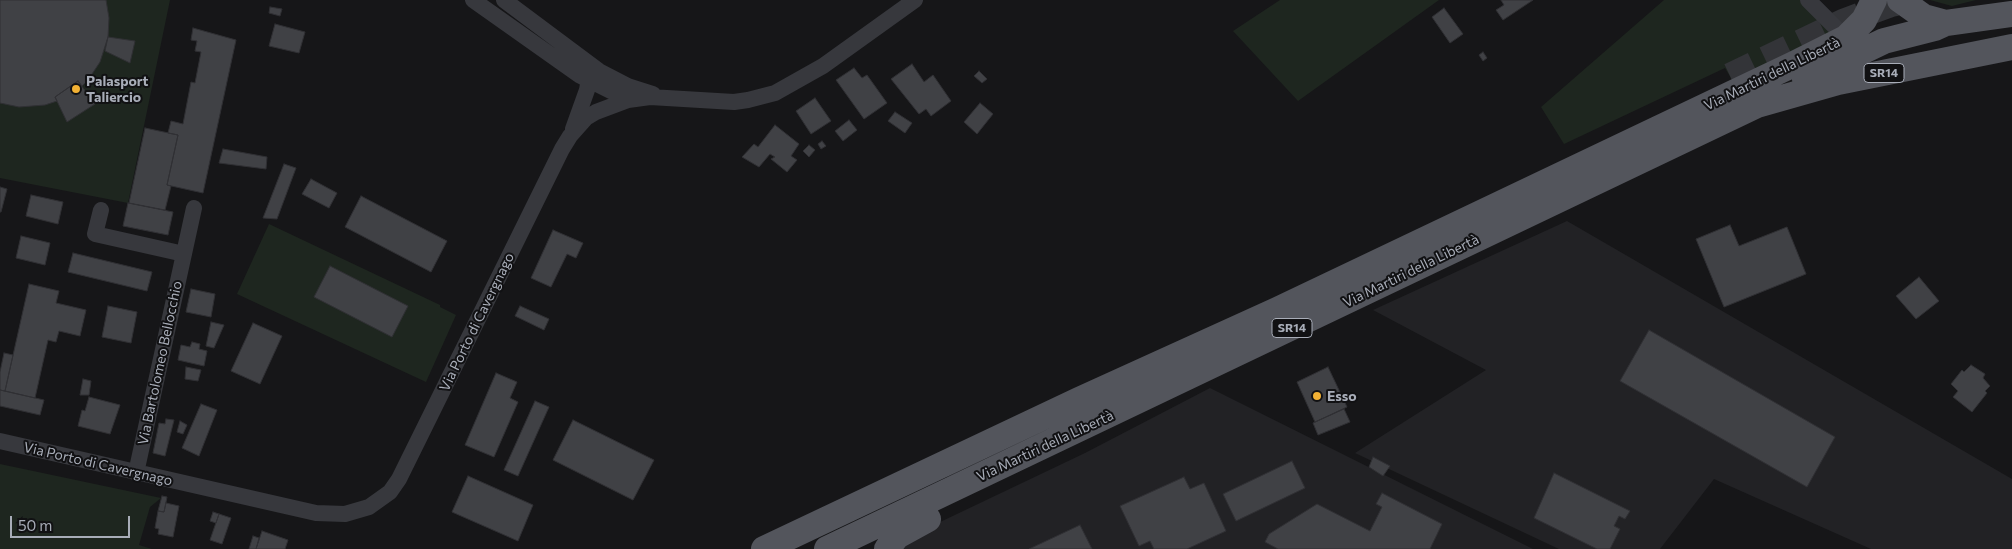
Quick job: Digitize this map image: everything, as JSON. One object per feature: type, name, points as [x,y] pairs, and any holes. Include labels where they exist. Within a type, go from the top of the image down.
[{"type":"main road","name":"Via Martiri della Libertà","points":[[764,549],[1192,347],[1277,310],[1742,90],[1846,38],[1864,20],[1874,0]]},
{"type":"main road","points":[[1900,0],[1924,17],[1957,22],[2012,14]]},
{"type":"main road","points":[[1957,22],[1989,13],[2004,0]]},
{"type":"main road","name":"SR14","points":[[1757,106],[1772,94],[1884,41],[1957,22]]},
{"type":"main road","name":"Via Martiri della Libertà","points":[[793,549],[825,535],[845,544],[1074,432],[1757,106],[1838,82],[2012,46]]},
{"type":"main road","name":"Via Martiri della Libertà","points":[[1192,347],[1344,261],[1730,76]]},
{"type":"main road","points":[[845,544],[856,519],[982,458],[1070,405]]},
{"type":"main road","points":[[887,549],[893,540],[907,529],[1009,480],[1074,432]]},
{"type":"street","points":[[473,0],[589,82],[629,100]]},
{"type":"street","points":[[504,0],[599,71],[628,86],[667,99]]},
{"type":"street","name":"Via Porto di Cavergnago","points":[[0,441],[316,513],[345,514],[369,507],[380,500],[399,480],[570,136],[586,118],[596,112],[629,100],[650,97],[734,102],[775,93],[823,66],[915,0]]},
{"type":"street","points":[[1808,0],[1846,38]]},
{"type":"street","points":[[570,136],[589,82],[590,71],[584,59]]},
{"type":"street","name":"Via Bartolomeo Bellocchio","points":[[136,472],[194,208]]},
{"type":"street","points":[[101,210],[94,234],[184,254]]},
{"type":"shaded area","name":"Palasport Taliercio","points":[[0,0],[170,0],[128,203],[0,178]]},
{"type":"shaded area","points":[[1280,0],[1439,0],[1298,101],[1233,31]]},
{"type":"shaded area","points":[[1664,0],[1802,0],[1823,21],[1830,34],[1734,83],[1725,68],[1564,144],[1541,107]]},
{"type":"shaded area","points":[[1930,0],[1976,0],[1952,6]]},
{"type":"shaded area","points":[[1567,221],[2012,479],[2012,549],[1871,549],[1714,479],[1660,549],[1559,549],[1355,453],[1486,370],[1373,310]]},
{"type":"shaded area","points":[[269,224],[440,305],[440,307],[456,315],[426,382],[237,294]]},
{"type":"shaded area","points":[[1210,388],[1533,549],[902,549],[915,534],[1085,453]]},
{"type":"shaded area","points":[[0,464],[161,498],[150,507],[139,545],[152,549],[0,549]]},
{"type":"building","name":"Palasport Taliercio","points":[[0,0],[106,0],[109,18],[108,37],[100,62],[88,80],[82,86],[78,81],[55,97],[57,101],[45,105],[19,107],[0,103]]},
{"type":"building","points":[[1501,0],[1533,0],[1503,20],[1496,10],[1504,5]]},
{"type":"building","points":[[270,7],[282,9],[280,16],[269,13]]},
{"type":"building","points":[[1444,8],[1463,34],[1450,43],[1432,17]]},
{"type":"building","points":[[275,24],[305,32],[299,53],[269,46]]},
{"type":"building","points":[[193,28],[236,40],[203,193],[167,185],[178,135],[168,133],[171,121],[183,124],[191,82],[195,83],[201,52],[195,51],[197,41],[191,40]]},
{"type":"building","points":[[108,37],[135,41],[130,63],[105,51]]},
{"type":"building","points":[[1483,52],[1487,58],[1483,61],[1479,55]]},
{"type":"building","points":[[912,64],[924,82],[933,75],[951,101],[931,116],[926,109],[919,114],[891,79]]},
{"type":"building","points":[[854,68],[862,78],[867,75],[887,103],[864,119],[836,80]]},
{"type":"building","points":[[979,71],[987,79],[982,83],[974,76]]},
{"type":"building","points":[[78,81],[95,104],[67,122],[55,97]]},
{"type":"building","points":[[815,98],[831,121],[811,134],[796,111]]},
{"type":"building","points":[[980,103],[993,114],[977,134],[964,122]]},
{"type":"building","points":[[895,112],[912,123],[905,133],[888,121]]},
{"type":"building","points":[[849,120],[857,130],[843,141],[835,131]]},
{"type":"building","points":[[775,125],[799,144],[791,156],[797,160],[787,172],[771,159],[775,157],[770,154],[759,167],[742,157],[754,144],[758,147]]},
{"type":"building","points":[[145,128],[178,135],[167,185],[171,186],[165,210],[129,203]]},
{"type":"building","points":[[822,141],[826,146],[821,149],[818,144]]},
{"type":"building","points":[[809,145],[815,150],[809,157],[803,151]]},
{"type":"building","points":[[223,149],[267,157],[266,169],[219,163]]},
{"type":"building","points":[[284,164],[296,168],[277,219],[263,218]]},
{"type":"building","points":[[311,179],[337,193],[329,208],[302,194]]},
{"type":"building","points":[[0,187],[7,189],[1,212],[0,212]]},
{"type":"building","points":[[31,195],[63,202],[58,224],[26,216]]},
{"type":"building","points":[[361,196],[447,241],[431,272],[345,227]]},
{"type":"building","points":[[128,203],[173,212],[168,235],[123,226]]},
{"type":"building","points":[[1730,225],[1739,246],[1787,227],[1806,274],[1724,307],[1696,239]]},
{"type":"building","points":[[553,230],[583,243],[576,258],[567,254],[551,287],[531,278]]},
{"type":"building","points":[[21,236],[50,243],[45,265],[16,258]]},
{"type":"building","points":[[73,253],[152,272],[147,291],[68,272]]},
{"type":"building","points":[[330,266],[408,306],[392,337],[314,297]]},
{"type":"building","points":[[1919,277],[1939,301],[1916,319],[1896,296]]},
{"type":"building","points":[[29,284],[59,291],[56,303],[86,310],[80,336],[59,331],[56,342],[48,340],[35,398],[5,391]]},
{"type":"building","points":[[191,289],[215,294],[211,317],[186,312]]},
{"type":"building","points":[[108,306],[137,312],[131,343],[102,337]]},
{"type":"building","points":[[520,306],[549,319],[544,330],[515,316]]},
{"type":"building","points":[[211,322],[224,325],[214,348],[206,346]]},
{"type":"building","points":[[253,323],[282,336],[260,384],[231,371]]},
{"type":"building","points":[[1649,330],[1835,437],[1807,487],[1620,381]]},
{"type":"building","points":[[192,342],[200,344],[199,349],[207,351],[204,366],[178,360],[181,345],[190,347]]},
{"type":"building","points":[[4,353],[13,355],[5,391],[0,390],[0,372]]},
{"type":"building","points":[[1971,365],[1985,374],[1983,378],[1990,386],[1985,391],[1987,393],[1972,412],[1953,397],[1958,391],[1951,384],[1962,370],[1964,372]]},
{"type":"building","points":[[186,367],[201,370],[198,381],[185,379]]},
{"type":"building","points":[[1328,367],[1347,407],[1315,422],[1297,382]]},
{"type":"building","points":[[496,373],[517,382],[510,398],[518,402],[494,457],[465,445]]},
{"type":"building","points":[[83,379],[91,381],[89,395],[80,395]]},
{"type":"building","points":[[0,390],[44,400],[40,415],[0,406]]},
{"type":"building","points":[[89,397],[120,405],[110,434],[78,426],[82,410],[85,411]]},
{"type":"building","points":[[535,401],[549,407],[518,476],[504,470]]},
{"type":"building","points":[[201,404],[217,410],[199,456],[182,448]]},
{"type":"building","points":[[1344,409],[1350,422],[1318,435],[1313,423]]},
{"type":"building","points":[[166,419],[174,420],[165,456],[153,453],[159,423],[165,424]]},
{"type":"building","points":[[573,420],[654,460],[633,500],[553,460]]},
{"type":"building","points":[[180,421],[187,425],[183,434],[177,432]]},
{"type":"building","points":[[1373,457],[1390,466],[1383,476],[1369,467]]},
{"type":"building","points":[[1292,461],[1305,488],[1236,521],[1223,494]]},
{"type":"building","points":[[1554,473],[1630,511],[1625,519],[1619,516],[1614,526],[1620,529],[1610,549],[1597,549],[1534,518]]},
{"type":"building","points":[[468,476],[533,505],[518,541],[452,512]]},
{"type":"building","points":[[1184,477],[1190,489],[1204,483],[1226,531],[1187,549],[1154,549],[1150,541],[1139,546],[1120,506]]},
{"type":"building","points":[[1382,493],[1442,524],[1430,549],[1278,549],[1265,542],[1269,534],[1317,504],[1370,531],[1382,507],[1376,504]]},
{"type":"building","points":[[162,496],[167,497],[164,512],[158,511]]},
{"type":"building","points":[[166,503],[179,506],[173,537],[158,534],[159,529],[155,528],[158,511],[164,512]]},
{"type":"building","points":[[213,512],[219,514],[216,523],[210,521]]},
{"type":"building","points":[[219,514],[231,518],[222,544],[210,540]]},
{"type":"building","points":[[1080,525],[1092,549],[1029,549]]},
{"type":"building","points":[[262,531],[288,540],[285,549],[256,549]]},
{"type":"building","points":[[253,536],[259,538],[256,549],[249,549]]},
{"type":"tunnel","points":[[1730,76],[1843,22],[1891,4],[1909,0]]},
{"type":"place","name":"Palasport Taliercio","points":[[76,89]]},
{"type":"place","name":"Esso","points":[[1317,396]]}]
